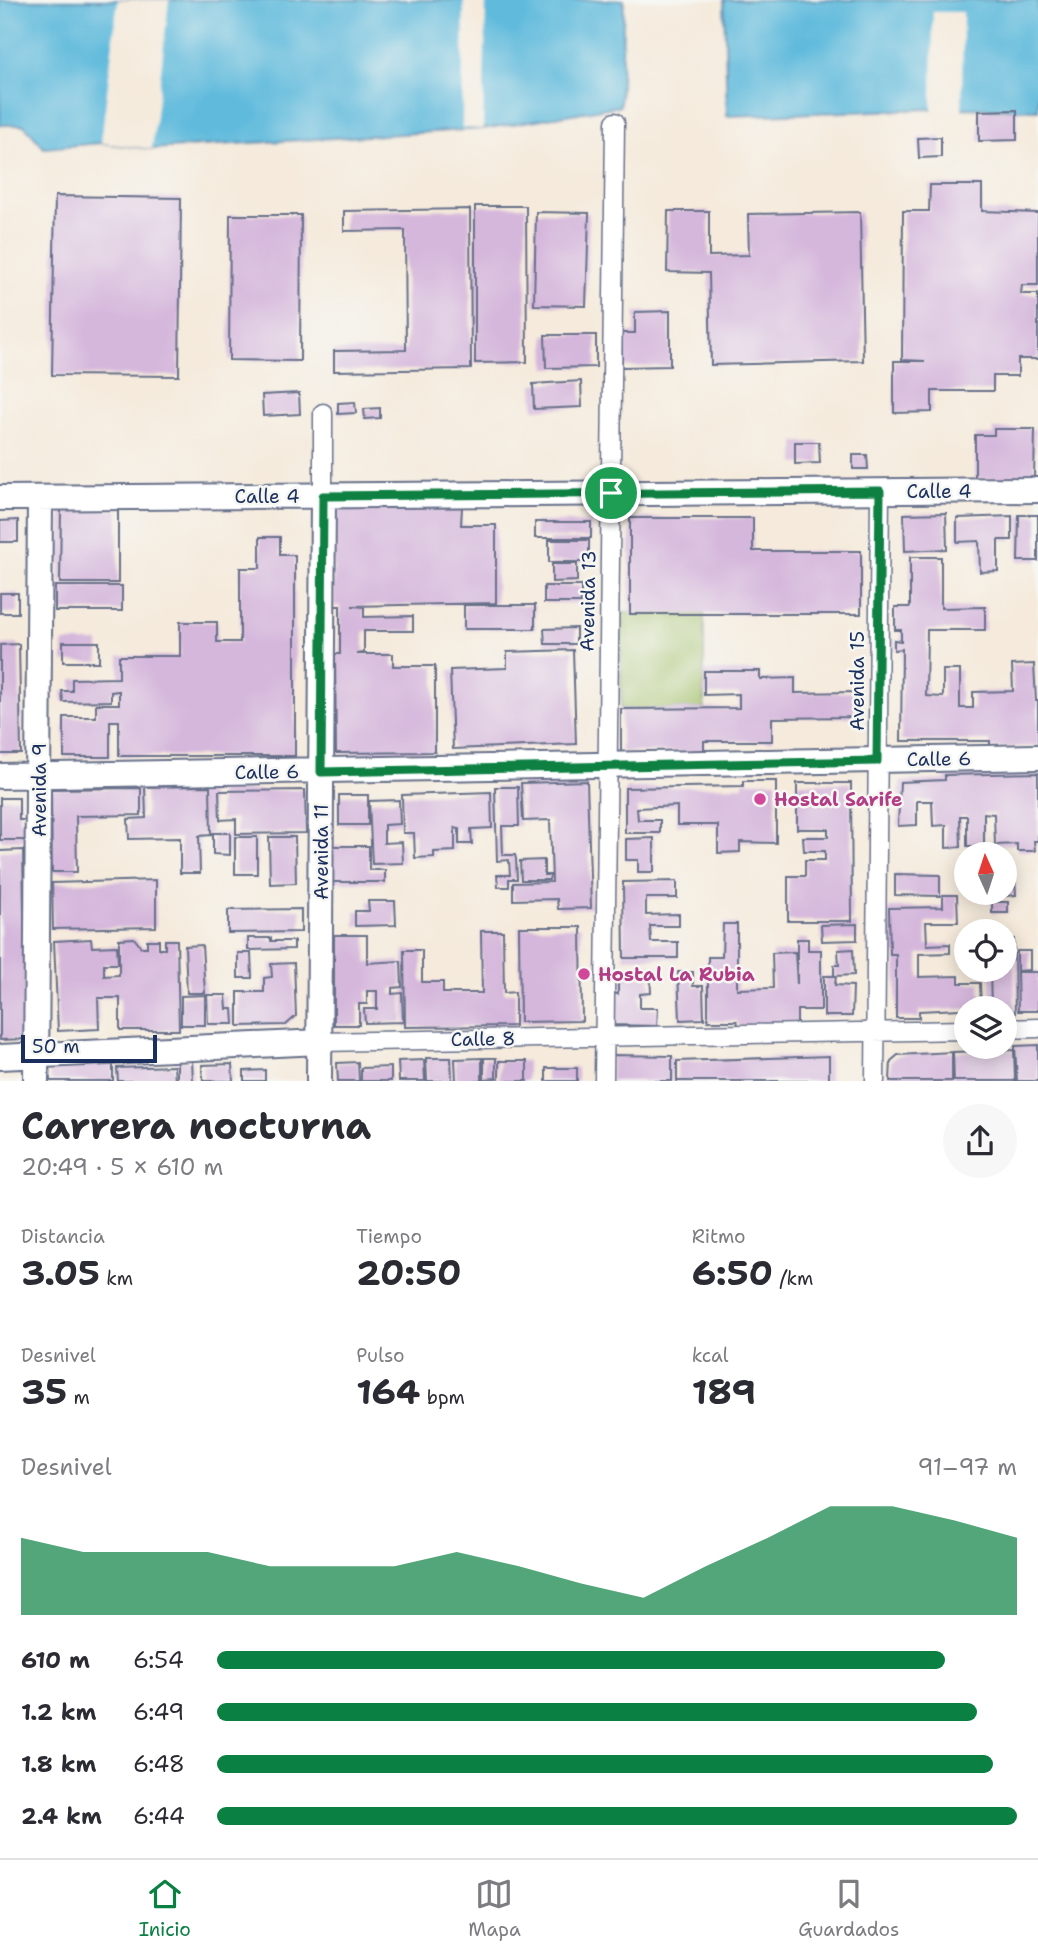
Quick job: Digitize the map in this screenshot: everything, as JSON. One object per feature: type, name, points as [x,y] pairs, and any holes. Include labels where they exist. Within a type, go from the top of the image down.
[{"type":"street","name":"Avenida 13","points":[[604,1081],[615,122]]},
{"type":"street","name":"Avenida 11","points":[[319,1081],[323,413]]},
{"type":"street","name":"Calle 4","points":[[0,498],[1038,490]]},
{"type":"street","name":"Avenida 15","points":[[875,1081],[880,491]]},
{"type":"street","name":"Avenida 9","points":[[36,1069],[40,498]]},
{"type":"street","name":"Calle 6","points":[[0,776],[1038,757]]},
{"type":"street","points":[[1017,1029],[1038,1028]]},
{"type":"street","name":"Calle 8","points":[[0,1057],[36,1069],[320,1042],[954,1030]]},
{"type":"green space","points":[[621,613],[704,613],[704,709],[621,709]]},
{"type":"water","points":[[0,0],[624,0],[620,106],[483,129],[152,149],[101,143],[44,148],[24,125],[0,125]]},
{"type":"water","points":[[724,0],[1038,0],[1038,110],[962,108],[727,116]]},
{"type":"pier","points":[[118,0],[169,0],[152,149],[101,143]]},
{"type":"pier","points":[[464,0],[486,0],[483,129],[462,128]]},
{"type":"pier","points":[[933,12],[963,12],[962,111],[932,112]]},
{"type":"building","points":[[1017,110],[1017,140],[979,141],[979,111]]},
{"type":"building","points":[[941,137],[941,157],[919,158],[918,138]]},
{"type":"building","points":[[930,185],[982,185],[982,211],[1038,213],[1038,285],[1022,285],[1021,294],[1038,294],[1038,359],[1018,359],[1018,376],[993,376],[993,391],[932,391],[932,412],[894,413],[894,361],[925,361],[902,360],[903,211],[929,211]]},
{"type":"building","points":[[55,196],[181,198],[179,376],[52,375]]},
{"type":"building","points":[[475,206],[526,206],[527,362],[475,363]]},
{"type":"building","points":[[470,209],[471,369],[334,371],[334,351],[406,350],[405,230],[344,231],[344,211]]},
{"type":"building","points":[[668,211],[709,211],[709,256],[749,255],[748,214],[860,212],[863,361],[711,365],[709,273],[667,272]]},
{"type":"building","points":[[536,212],[589,213],[586,306],[534,305]]},
{"type":"building","points":[[230,215],[301,215],[300,361],[229,360]]},
{"type":"building","points":[[670,311],[670,366],[622,367],[622,333],[635,333],[635,312]]},
{"type":"building","points":[[545,335],[596,335],[596,367],[546,368]]},
{"type":"building","points":[[581,381],[582,407],[534,409],[533,384]]},
{"type":"building","points":[[299,393],[300,414],[263,416],[262,395]]},
{"type":"building","points":[[355,402],[356,413],[338,414],[338,403]]},
{"type":"building","points":[[380,408],[380,418],[365,419],[364,409]]},
{"type":"building","points":[[994,429],[1035,429],[1034,479],[975,479],[975,435],[994,435]]},
{"type":"building","points":[[795,442],[819,442],[820,463],[795,464]]},
{"type":"building","points":[[853,455],[867,455],[868,469],[853,469]]},
{"type":"building","points":[[462,507],[461,525],[496,525],[496,603],[352,606],[364,607],[364,617],[413,616],[413,631],[364,631],[364,653],[356,654],[393,654],[393,666],[435,666],[435,752],[336,753],[335,654],[340,654],[340,606],[334,606],[333,508]]},
{"type":"building","points":[[61,509],[118,510],[118,583],[60,583]]},
{"type":"building","points":[[946,513],[947,549],[905,551],[904,514]]},
{"type":"building","points":[[1019,515],[1038,515],[1038,561],[1018,561]]},
{"type":"building","points":[[1012,516],[1012,540],[998,540],[998,571],[980,572],[979,541],[957,542],[957,518]]},
{"type":"building","points":[[630,518],[753,518],[753,551],[861,551],[861,614],[630,614]]},
{"type":"building","points":[[18,520],[18,542],[0,542],[0,521]]},
{"type":"building","points":[[535,522],[591,522],[591,538],[535,538]]},
{"type":"building","points":[[260,537],[280,537],[280,555],[295,555],[295,756],[119,756],[119,721],[110,721],[110,757],[64,757],[64,717],[96,717],[96,704],[119,704],[119,691],[111,692],[111,701],[63,702],[62,691],[72,691],[72,679],[119,678],[119,656],[180,656],[180,622],[217,622],[217,642],[240,642],[240,568],[260,568]]},
{"type":"building","points":[[549,540],[589,540],[589,562],[549,562]]},
{"type":"building","points":[[910,557],[941,557],[941,608],[985,607],[985,630],[927,630],[926,696],[943,697],[943,670],[960,670],[960,708],[973,708],[973,692],[1013,691],[1012,665],[1034,664],[1038,701],[1038,746],[990,748],[990,741],[901,741],[902,649],[894,650],[894,640],[901,641],[901,630],[895,630],[895,607],[910,607]]},
{"type":"building","points":[[552,564],[577,564],[577,581],[552,582]]},
{"type":"building","points":[[55,586],[122,586],[122,611],[55,611]]},
{"type":"building","points":[[544,586],[581,586],[581,603],[544,603]]},
{"type":"building","points":[[0,593],[18,593],[18,613],[0,613]]},
{"type":"building","points":[[464,605],[535,605],[535,629],[464,629]]},
{"type":"building","points":[[576,628],[576,644],[545,644],[544,629]]},
{"type":"building","points":[[63,642],[99,642],[99,662],[63,662]]},
{"type":"building","points":[[19,644],[21,754],[0,754],[0,645]]},
{"type":"building","points":[[573,650],[576,744],[453,749],[450,670],[507,668],[507,652]]},
{"type":"building","points":[[704,671],[760,671],[760,679],[795,678],[795,693],[854,692],[854,717],[772,718],[772,741],[704,741],[704,752],[621,752],[621,709],[739,708],[739,694],[704,695]]},
{"type":"building","points":[[1038,773],[1038,841],[1034,841],[1035,851],[1017,851],[1017,842],[995,842],[994,814],[984,813],[984,842],[967,842],[967,816],[960,816],[961,842],[954,842],[954,847],[946,848],[946,825],[933,826],[932,801],[917,801],[917,825],[898,826],[900,782],[945,780],[945,775]]},
{"type":"building","points":[[587,781],[591,908],[558,909],[557,899],[513,900],[513,883],[552,882],[550,820],[523,821],[521,783]]},
{"type":"building","points":[[743,781],[776,781],[776,843],[740,842],[740,852],[718,853],[718,825],[677,825],[677,806],[637,808],[638,820],[660,820],[660,833],[625,833],[625,788],[743,786]]},
{"type":"building","points":[[797,783],[851,783],[852,921],[788,921],[788,876],[805,876],[805,860],[825,860],[825,851],[804,851],[803,837],[828,837],[828,829],[797,829]]},
{"type":"building","points":[[210,786],[211,835],[199,836],[200,873],[180,873],[180,838],[129,839],[128,819],[146,818],[145,787]]},
{"type":"building","points":[[495,787],[518,787],[519,826],[502,826],[503,855],[515,855],[516,859],[517,879],[509,879],[509,887],[498,887],[497,875],[510,875],[509,860],[497,861]]},
{"type":"building","points":[[141,788],[141,815],[76,816],[77,872],[52,872],[51,789]]},
{"type":"building","points":[[305,790],[306,833],[236,834],[236,819],[220,820],[219,791]]},
{"type":"building","points":[[491,792],[492,828],[471,829],[472,844],[459,844],[459,829],[455,828],[455,851],[434,852],[434,857],[415,858],[414,833],[403,833],[402,795]]},
{"type":"building","points":[[339,795],[368,795],[368,825],[339,825]]},
{"type":"building","points":[[0,798],[19,798],[19,820],[28,820],[28,840],[0,840]]},
{"type":"building","points":[[399,800],[400,824],[384,825],[384,843],[402,842],[403,863],[372,864],[369,801]]},
{"type":"building","points":[[213,833],[230,833],[230,855],[213,854]]},
{"type":"building","points":[[235,837],[257,837],[257,874],[235,874]]},
{"type":"building","points":[[269,837],[295,837],[296,883],[270,884]]},
{"type":"building","points":[[654,838],[654,872],[638,872],[638,860],[626,860],[626,839]]},
{"type":"building","points":[[332,846],[369,846],[369,870],[385,870],[385,882],[332,882]]},
{"type":"building","points":[[23,850],[26,1039],[0,1040],[0,851]]},
{"type":"building","points":[[544,860],[544,875],[550,875],[549,880],[521,880],[520,861]]},
{"type":"building","points":[[895,874],[940,875],[940,896],[895,895]]},
{"type":"building","points":[[156,880],[156,927],[53,929],[52,883]]},
{"type":"building","points":[[677,881],[677,898],[646,898],[646,915],[679,914],[679,926],[650,926],[651,942],[678,942],[678,958],[624,958],[623,882]]},
{"type":"building","points":[[943,895],[954,895],[958,919],[954,919],[954,922],[926,922],[927,945],[950,944],[950,953],[919,954],[919,977],[954,976],[954,982],[980,983],[981,996],[954,996],[954,1009],[919,1011],[919,1018],[896,1018],[896,954],[890,954],[889,908],[943,907]]},
{"type":"building","points":[[368,901],[395,901],[396,925],[355,926],[355,911],[369,911]]},
{"type":"building","points":[[992,905],[1008,905],[1008,913],[992,913]]},
{"type":"building","points":[[301,909],[301,932],[228,933],[228,910]]},
{"type":"building","points":[[723,924],[737,924],[737,989],[773,988],[772,953],[795,952],[797,984],[797,939],[808,939],[808,950],[821,950],[821,1010],[797,1010],[797,1025],[739,1027],[737,1021],[708,1021],[708,957],[722,957]]},
{"type":"building","points":[[857,924],[857,940],[822,941],[821,925]]},
{"type":"building","points":[[519,927],[581,927],[582,1021],[520,1022]]},
{"type":"building","points":[[481,931],[503,931],[504,993],[515,992],[515,1026],[405,1027],[404,950],[422,950],[422,982],[443,982],[443,993],[482,993]]},
{"type":"building","points":[[334,935],[367,935],[367,963],[401,961],[402,987],[392,988],[392,994],[402,993],[403,1022],[365,1023],[364,1009],[377,1009],[377,991],[367,991],[367,1004],[359,1004],[359,1025],[334,1025]]},
{"type":"building","points":[[134,938],[141,947],[147,947],[147,940],[159,940],[159,949],[165,949],[165,940],[177,940],[179,1030],[120,1030],[120,998],[98,998],[99,1029],[58,1031],[54,941],[91,939],[92,947],[117,946],[118,964],[104,964],[104,976],[119,975],[119,939]]},
{"type":"building","points":[[248,938],[294,941],[294,949],[248,950]]},
{"type":"building","points":[[202,945],[205,993],[187,993],[185,946]]},
{"type":"building","points":[[853,949],[854,975],[834,976],[834,965],[839,965],[838,950]]},
{"type":"building","points":[[1017,951],[1030,951],[1030,970],[1017,971]]},
{"type":"building","points":[[238,953],[251,953],[252,978],[238,978]]},
{"type":"building","points":[[294,963],[296,1016],[286,1025],[238,1026],[238,992],[264,992],[264,978],[272,977],[271,964]]},
{"type":"building","points":[[678,972],[693,972],[693,986],[703,986],[704,1019],[680,1020]]},
{"type":"building","points":[[1017,972],[1038,972],[1038,1011],[1018,1011]]},
{"type":"building","points":[[650,973],[651,993],[640,994],[640,1008],[658,1008],[657,1026],[609,1025],[610,993],[618,994],[618,974]]},
{"type":"building","points":[[824,976],[836,976],[835,985],[853,986],[852,1016],[824,1016]]},
{"type":"building","points":[[990,982],[1015,982],[1015,996],[991,996]]},
{"type":"building","points":[[205,995],[205,1025],[181,1025],[181,996]]},
{"type":"building","points":[[207,995],[226,995],[227,1009],[233,1009],[234,1024],[208,1024]]},
{"type":"building","points":[[1038,1045],[1038,1081],[1017,1081],[1017,1046]]},
{"type":"building","points":[[952,1052],[952,1081],[890,1081],[891,1061],[898,1055]]},
{"type":"building","points":[[953,1052],[954,1059],[1014,1059],[1015,1081],[954,1081]]},
{"type":"building","points":[[611,1055],[672,1056],[672,1081],[611,1081]]},
{"type":"building","points":[[829,1056],[829,1081],[677,1081],[677,1061]]},
{"type":"building","points":[[426,1058],[451,1058],[452,1081],[427,1081]]},
{"type":"building","points":[[482,1058],[482,1081],[456,1081],[455,1059]]},
{"type":"building","points":[[484,1058],[496,1058],[496,1078],[484,1079]]},
{"type":"building","points":[[192,1060],[193,1081],[177,1081],[177,1061]]},
{"type":"building","points":[[424,1060],[425,1081],[399,1081],[398,1061]]},
{"type":"building","points":[[499,1061],[527,1061],[527,1081],[499,1081]]},
{"type":"building","points":[[358,1062],[359,1081],[338,1081],[337,1063]]},
{"type":"building","points":[[113,1064],[113,1081],[50,1081],[49,1065]]},
{"type":"building","points":[[232,1064],[233,1081],[203,1081],[202,1065]]},
{"type":"building","points":[[174,1066],[175,1081],[118,1081],[117,1068]]},
{"type":"building","points":[[391,1067],[391,1081],[361,1081],[361,1068]]},
{"type":"building","points":[[546,1068],[577,1068],[577,1081],[546,1081]]},
{"type":"building","points":[[265,1070],[265,1081],[244,1081],[244,1071]]},
{"type":"place","name":"Hostal Sarife","points":[[760,799]]},
{"type":"place","name":"Hostal La Rubia","points":[[584,974]]},
{"type":"route","points":[[880,491],[877,761],[321,772],[323,496],[611,493],[880,491]]}]
